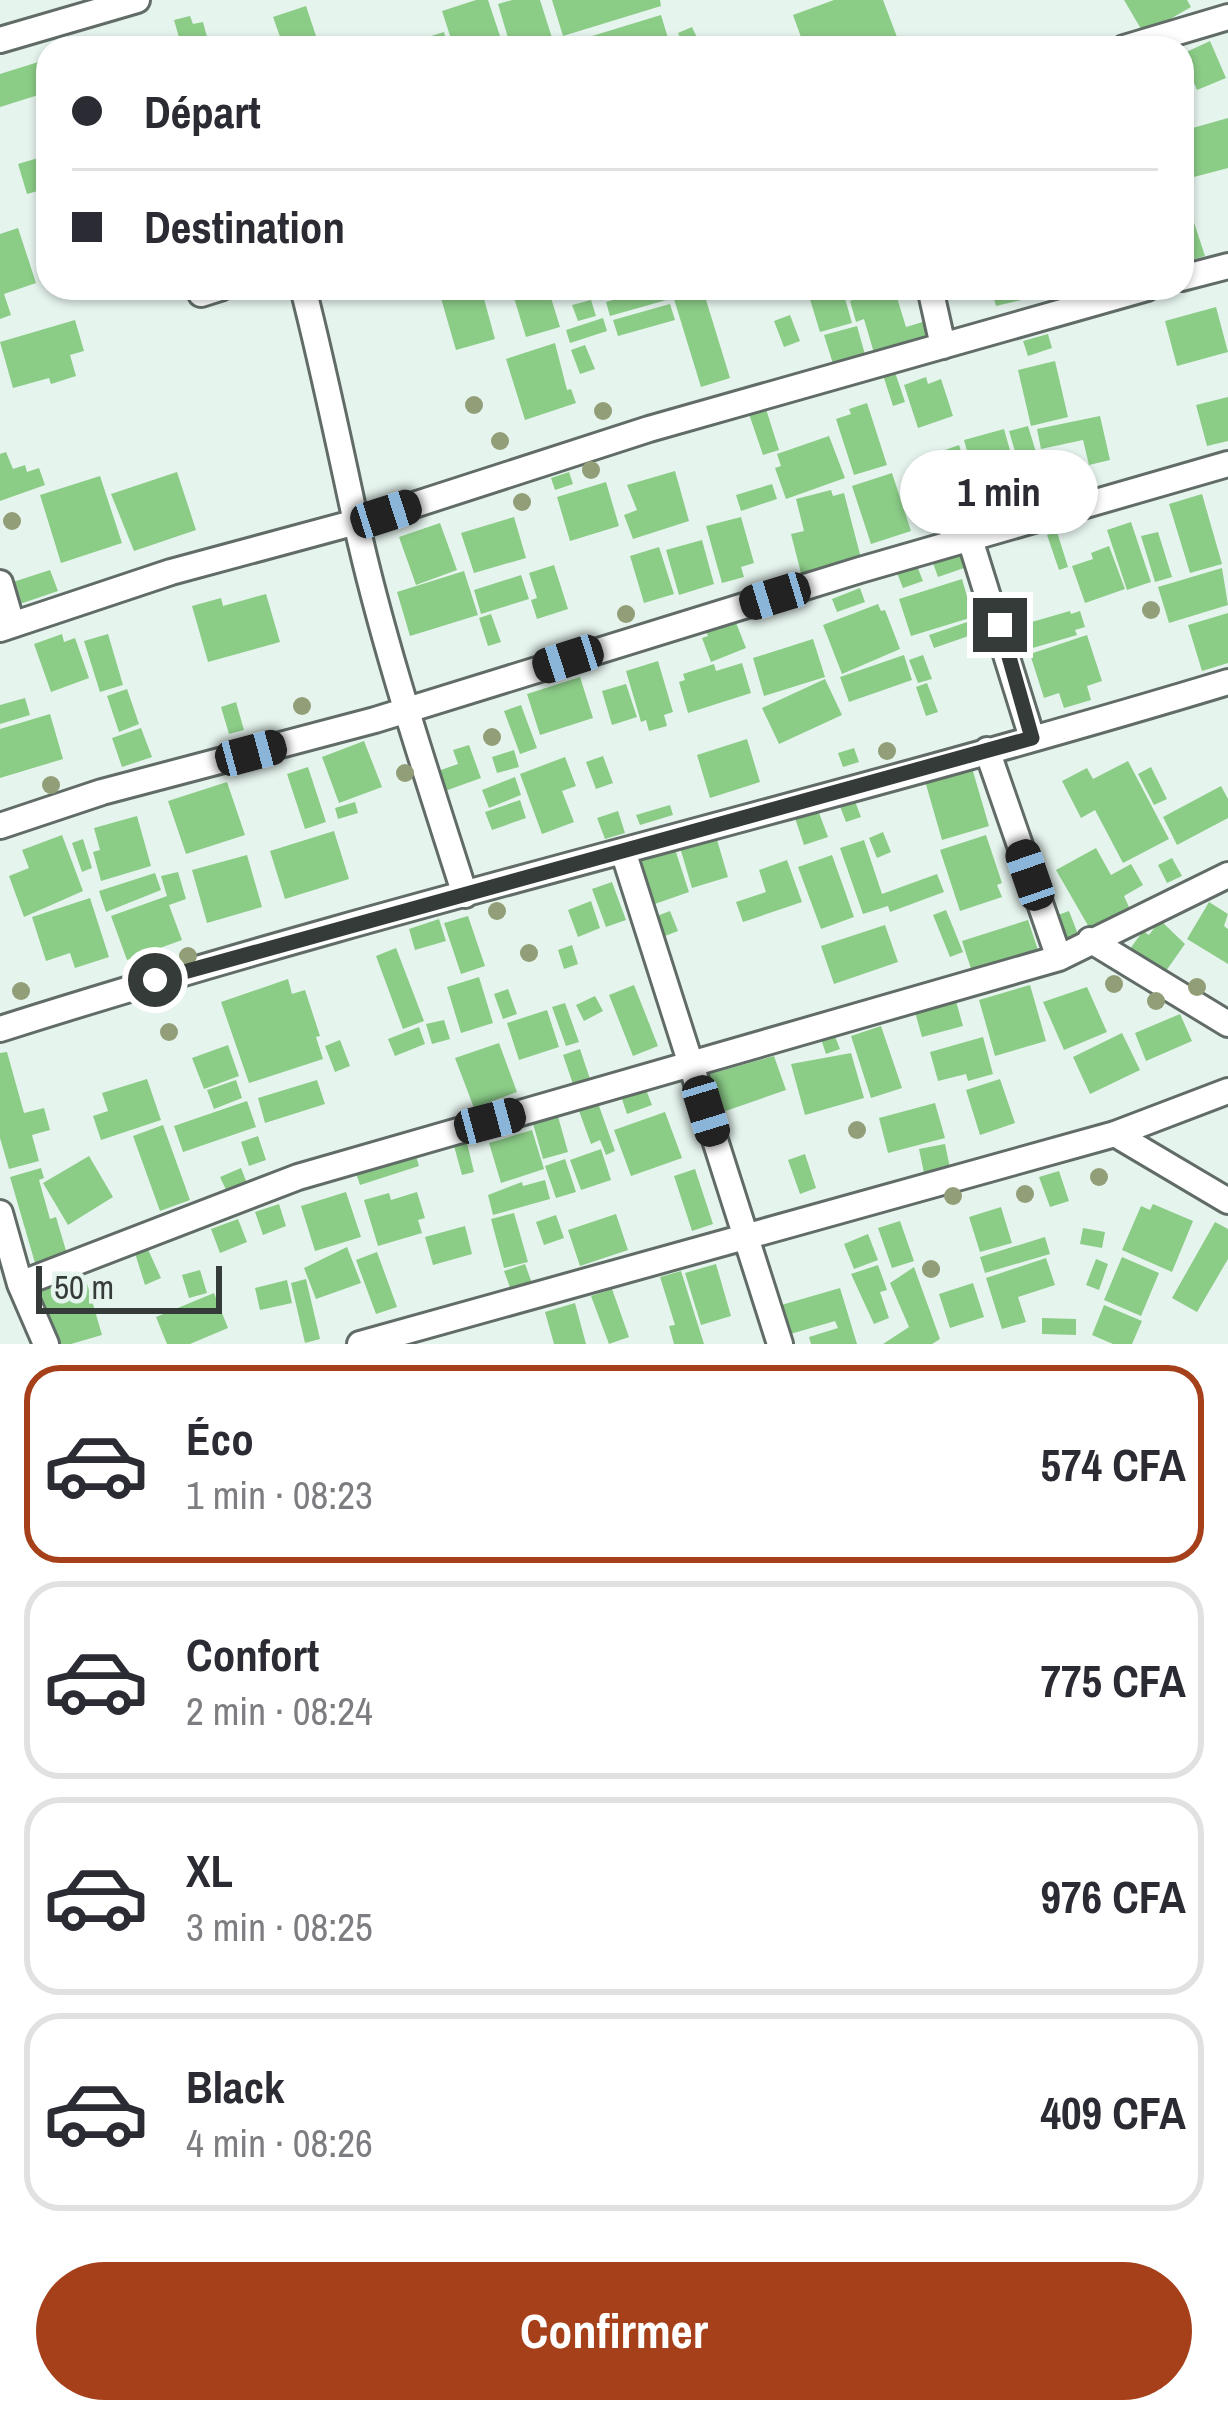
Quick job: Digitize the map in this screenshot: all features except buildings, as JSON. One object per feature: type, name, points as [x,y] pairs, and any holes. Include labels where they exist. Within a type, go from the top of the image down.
[{"type":"street","points":[[0,40],[137,0]]},
{"type":"street","points":[[1164,36],[1228,17]]},
{"type":"street","points":[[1194,275],[1228,266]]},
{"type":"street","points":[[306,300],[356,520],[465,895]]},
{"type":"street","points":[[933,300],[944,346]]},
{"type":"street","points":[[0,583],[6,627],[171,572],[386,514],[650,429],[1106,300]]},
{"type":"street","points":[[0,826],[102,792],[408,710],[669,627],[1228,464]]},
{"type":"street","points":[[970,539],[1032,738]]},
{"type":"street","points":[[0,1030],[155,980],[1228,682]]},
{"type":"street","points":[[987,750],[1059,958]]},
{"type":"street","points":[[623,851],[780,1344]]},
{"type":"street","points":[[20,1284],[298,1177],[1059,958],[1228,874]]},
{"type":"street","points":[[1090,940],[1228,1024]]},
{"type":"street","points":[[361,1344],[1115,1134],[1228,1091]]},
{"type":"street","points":[[1115,1134],[1228,1201]]},
{"type":"street","points":[[0,1213],[20,1284],[46,1344]]},
{"type":"route","points":[[155,980],[1032,738],[1000,625]]}]
